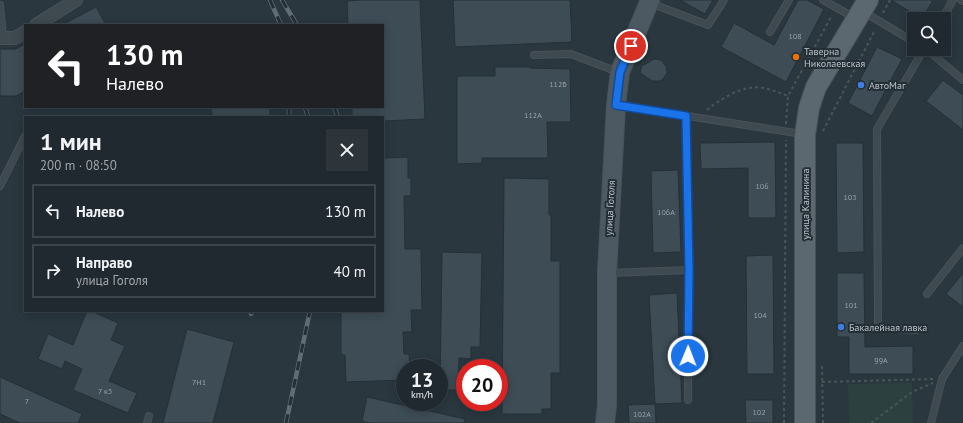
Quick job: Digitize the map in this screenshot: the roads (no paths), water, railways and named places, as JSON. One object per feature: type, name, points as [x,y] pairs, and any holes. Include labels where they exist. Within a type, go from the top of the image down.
[{"type":"main road","name":"улица Гоголя","points":[[605,423],[608,405],[607,273],[616,105],[620,72],[650,1]]},
{"type":"main road","name":"улица Калинина","points":[[805,423],[812,136],[809,108],[816,88],[862,10]]},
{"type":"street","points":[[38,24],[76,0]]},
{"type":"street","points":[[1,38],[15,38],[24,33]]},
{"type":"lane","points":[[650,1],[708,25],[724,0]]},
{"type":"lane","points":[[770,32],[789,0]]},
{"type":"lane","points":[[823,0],[862,10],[907,38]]},
{"type":"lane","points":[[946,12],[953,0]]},
{"type":"lane","points":[[0,5],[1,38]]},
{"type":"lane","points":[[534,55],[571,54],[620,72]]},
{"type":"lane","points":[[916,330],[878,328],[877,129],[921,56]]},
{"type":"lane","points":[[934,56],[963,80]]},
{"type":"lane","points":[[616,105],[812,136]]},
{"type":"lane","points":[[686,116],[689,270],[688,400]]},
{"type":"lane","points":[[0,186],[24,138]]},
{"type":"lane","points":[[927,294],[963,248]]},
{"type":"lane","points":[[607,273],[689,270]]},
{"type":"lane","points":[[931,423],[942,379],[963,346]]},
{"type":"lane","points":[[147,423],[149,416]]},
{"type":"railway","points":[[270,0],[281,24]]},
{"type":"railway","points":[[282,0],[296,24]]},
{"type":"railway","points":[[289,108],[289,116]]},
{"type":"railway","points":[[305,108],[308,116]]},
{"type":"railway","points":[[334,108],[338,116]]},
{"type":"railway","points":[[286,423],[310,312]]},
{"type":"place","name":"Таверна Николаевская","points":[[796,57]]},
{"type":"place","name":"АвтоМаг","points":[[861,85]]},
{"type":"place","name":"Бакалейная лавка","points":[[841,327]]}]
